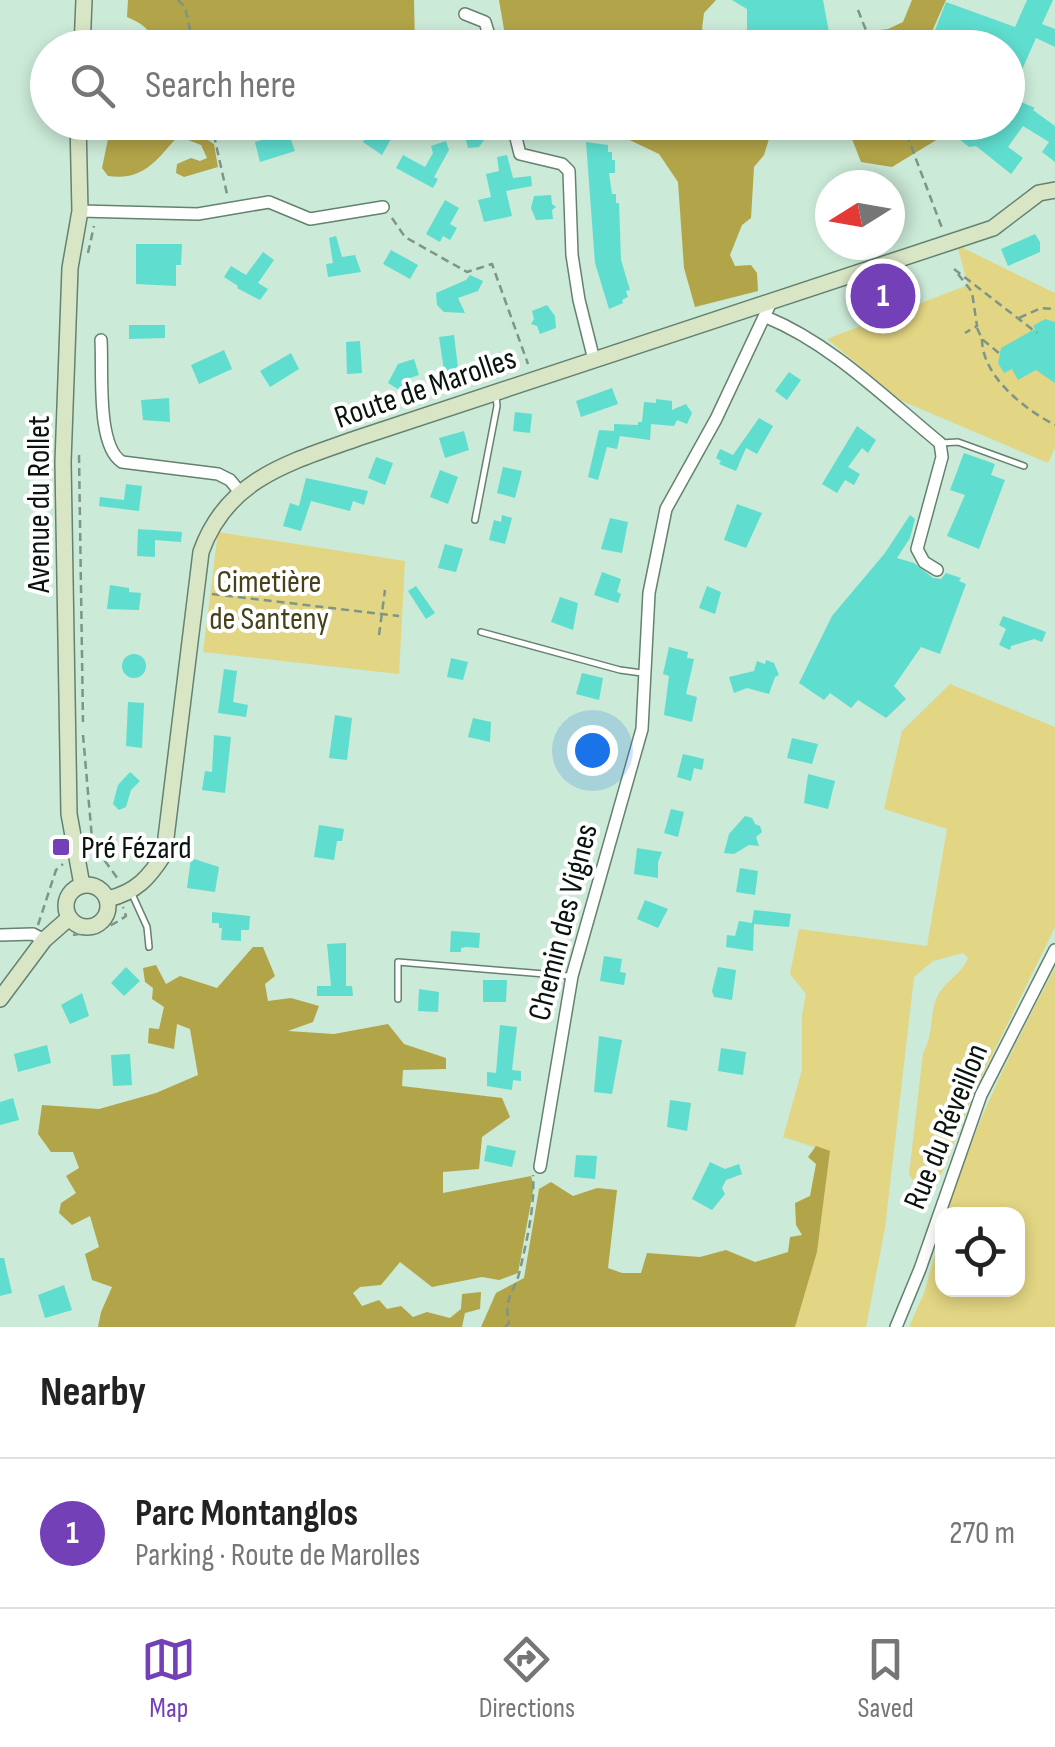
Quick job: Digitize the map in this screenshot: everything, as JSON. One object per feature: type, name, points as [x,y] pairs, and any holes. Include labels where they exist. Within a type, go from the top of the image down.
[{"type":"street","points":[[83,30],[84,0]]},
{"type":"street","points":[[465,14],[484,22],[487,30]]},
{"type":"street","name":"Avenue du Rollet","points":[[78,140],[80,212],[70,268],[63,481],[69,814],[82,885]]},
{"type":"street","points":[[516,140],[520,154],[548,160],[569,171],[574,270],[594,360]]},
{"type":"street","name":"Route de Marolles","points":[[108,899],[148,881],[164,854],[201,552],[208,532],[239,491],[284,464],[993,228],[1039,194],[1055,189]]},
{"type":"street","points":[[80,212],[198,214],[269,202],[310,218],[383,206]]},
{"type":"street","name":"Chemin des Vignes","points":[[540,1167],[572,976],[642,729],[649,593],[666,510],[716,420],[772,300]]},
{"type":"street","points":[[766,317],[796,329],[819,345],[940,443],[942,458],[917,549],[924,562],[937,570]]},
{"type":"street","points":[[101,340],[106,438],[112,455],[122,462],[218,474],[239,491]]},
{"type":"street","points":[[82,885],[97,887],[108,899],[108,912],[98,924],[82,927],[69,918],[65,903],[82,885]]},
{"type":"street","points":[[0,999],[44,940],[69,918]]},
{"type":"street","points":[[0,935],[33,934],[44,940]]},
{"type":"street","name":"Rue du Réveillon","points":[[896,1327],[981,1095],[1055,950]]},
{"type":"lane","points":[[475,520],[497,406],[496,392]]},
{"type":"lane","points":[[940,443],[958,442],[1024,466]]},
{"type":"lane","points":[[481,632],[620,670],[645,673]]},
{"type":"lane","points":[[130,890],[148,927],[149,948]]},
{"type":"lane","points":[[398,999],[398,962],[572,976]]},
{"type":"path","points":[[178,0],[185,7],[190,30]]},
{"type":"path","points":[[858,10],[866,30]]},
{"type":"path","points":[[215,140],[230,208]]},
{"type":"path","points":[[909,140],[947,244]]},
{"type":"path","points":[[383,206],[405,237],[467,272],[492,264],[534,380]]},
{"type":"path","points":[[1037,334],[954,269],[972,292],[982,355],[994,374],[1055,425]]},
{"type":"path","points":[[1018,319],[1041,308],[1055,310]]},
{"type":"path","points":[[965,333],[977,326]]},
{"type":"path","points":[[982,339],[1000,354]]},
{"type":"path","points":[[380,635],[385,590]]},
{"type":"path","points":[[196,592],[398,616]]},
{"type":"path","points":[[505,1327],[509,1323],[508,1296],[519,1276],[536,1191],[533,1174],[540,1167]]},
{"type":"green space","points":[[957,245],[1055,293],[1055,448],[1048,463],[902,401],[827,339],[968,285]]},
{"type":"green space","name":"Cimetière de Santeny","points":[[218,532],[405,561],[399,674],[203,652]]},
{"type":"green space","points":[[950,684],[1055,727],[1055,927],[974,1092],[933,1188],[919,1187],[909,1175],[923,1053],[937,997],[968,958],[963,953],[933,961],[914,977],[885,1228],[866,1327],[795,1327],[817,1252],[830,1152],[783,1137],[802,1070],[806,994],[790,974],[799,929],[927,946],[947,829],[884,809],[902,731]]},
{"type":"green space","points":[[1055,968],[1055,1327],[909,1327],[935,1254],[935,1297],[1025,1297],[1025,1207],[949,1207],[981,1119]]},
{"type":"shaded area","points":[[128,0],[414,0],[415,30],[147,30],[127,17]]},
{"type":"shaded area","points":[[499,0],[716,0],[704,13],[703,30],[504,30]]},
{"type":"shaded area","points":[[912,0],[946,0],[933,30],[880,30],[903,22]]},
{"type":"shaded area","points":[[108,140],[174,140],[140,172],[108,176],[102,168]]},
{"type":"shaded area","points":[[188,140],[208,140],[214,144],[218,167],[184,177],[176,173],[177,164],[191,158],[207,158],[201,145]]},
{"type":"shaded area","points":[[630,140],[769,140],[764,155],[754,167],[751,218],[742,225],[730,255],[735,266],[751,265],[757,273],[758,291],[695,307],[684,268],[678,182],[659,154]]},
{"type":"shaded area","points":[[852,140],[936,140],[892,167],[861,162]]},
{"type":"shaded area","points":[[253,947],[263,947],[275,976],[265,984],[268,1001],[291,998],[319,1006],[313,1022],[288,1031],[334,1034],[388,1024],[404,1044],[446,1058],[446,1069],[403,1070],[402,1086],[502,1098],[510,1117],[482,1137],[479,1169],[443,1172],[443,1193],[531,1176],[534,1186],[518,1273],[499,1280],[482,1277],[432,1287],[400,1262],[381,1285],[360,1287],[353,1293],[362,1306],[379,1300],[387,1309],[401,1306],[413,1317],[427,1312],[450,1318],[461,1309],[462,1294],[481,1292],[480,1309],[465,1313],[462,1327],[98,1327],[112,1287],[92,1280],[85,1254],[99,1247],[90,1216],[72,1225],[59,1213],[61,1203],[76,1193],[66,1176],[79,1168],[73,1152],[51,1152],[38,1134],[42,1105],[99,1109],[156,1093],[198,1075],[190,1029],[177,1024],[174,1049],[148,1043],[149,1028],[159,1029],[164,1007],[152,999],[153,988],[145,982],[143,968],[156,965],[166,984],[180,976],[217,988]]},
{"type":"shaded area","points":[[816,1146],[830,1151],[817,1252],[795,1327],[481,1327],[496,1293],[524,1278],[539,1189],[551,1182],[573,1196],[597,1188],[617,1190],[608,1268],[641,1273],[647,1253],[700,1257],[726,1250],[755,1262],[788,1252],[790,1237],[802,1235],[796,1225],[795,1203],[810,1196],[816,1164],[808,1157]]},
{"type":"building","points":[[732,0],[823,0],[829,30],[747,30],[747,9]]},
{"type":"building","points":[[1027,0],[1053,0],[1042,24],[1055,29],[1055,47],[1036,38],[1025,63],[1025,30],[935,30],[946,2],[1015,27]]},
{"type":"building","points":[[1025,104],[1055,126],[1055,162],[1042,152],[1049,142],[1025,127]]},
{"type":"building","points":[[291,140],[295,151],[260,162],[255,142]]},
{"type":"building","points":[[364,140],[390,140],[382,155]]},
{"type":"building","points":[[466,140],[484,140],[479,147],[468,148]]},
{"type":"building","points":[[960,140],[1013,140],[1008,147],[1023,158],[1011,174],[976,146],[969,147]]},
{"type":"building","points":[[446,141],[449,150],[434,177],[438,179],[433,188],[396,168],[403,155],[425,167],[433,153],[431,146]]},
{"type":"building","points":[[586,142],[608,145],[615,160],[615,173],[609,173],[612,194],[616,194],[619,203],[621,260],[630,290],[626,291],[628,297],[623,303],[609,309],[595,263]]},
{"type":"building","points":[[507,155],[513,178],[531,176],[532,186],[506,191],[512,216],[484,222],[478,200],[491,197],[486,174],[499,171],[497,157]]},
{"type":"building","points":[[551,195],[556,207],[552,210],[553,219],[536,220],[531,208],[534,196]]},
{"type":"building","points":[[445,200],[459,208],[450,224],[457,228],[450,240],[443,236],[440,242],[426,234]]},
{"type":"building","points":[[1035,234],[1040,252],[1008,266],[1001,249]]},
{"type":"building","points":[[336,236],[342,257],[355,255],[361,272],[328,277],[326,264],[333,263],[329,238]]},
{"type":"building","points":[[136,244],[182,244],[176,286],[136,284]]},
{"type":"building","points":[[391,250],[418,265],[410,279],[383,264]]},
{"type":"building","points":[[263,252],[274,260],[258,283],[268,289],[260,300],[224,277],[231,266],[246,275]]},
{"type":"building","points":[[470,275],[483,281],[478,291],[458,298],[465,313],[444,312],[437,305],[436,293]]},
{"type":"building","points":[[547,305],[555,316],[556,328],[540,334],[537,326],[531,324],[532,311]]},
{"type":"building","points":[[1045,319],[1055,322],[1055,383],[1036,370],[1018,380],[1012,369],[1004,373],[998,363],[1001,348]]},
{"type":"building","points":[[129,325],[165,325],[165,338],[129,339]]},
{"type":"building","points":[[454,335],[459,376],[445,377],[439,337]]},
{"type":"building","points":[[360,341],[362,373],[347,374],[346,342]]},
{"type":"building","points":[[224,350],[232,369],[199,384],[191,365]]},
{"type":"building","points":[[291,353],[299,369],[270,387],[260,371]]},
{"type":"building","points":[[414,359],[419,375],[407,379],[401,391],[388,383],[398,364]]},
{"type":"building","points":[[789,372],[801,380],[787,400],[775,391]]},
{"type":"building","points":[[612,388],[618,404],[581,417],[576,401]]},
{"type":"building","points":[[169,398],[170,422],[143,420],[141,400]]},
{"type":"building","points":[[656,399],[672,401],[672,410],[686,404],[692,413],[687,424],[677,420],[674,426],[651,424],[650,440],[620,436],[617,449],[607,447],[598,480],[588,477],[599,430],[614,431],[614,424],[638,425],[642,422],[644,402],[656,403]]},
{"type":"building","points":[[515,412],[532,414],[530,433],[513,431]]},
{"type":"building","points":[[759,418],[773,426],[757,454],[746,448],[736,471],[719,464],[721,461],[716,458],[720,449],[733,455]]},
{"type":"building","points":[[857,426],[876,440],[868,453],[862,448],[848,467],[860,474],[854,485],[845,480],[837,493],[822,484]]},
{"type":"building","points":[[464,431],[469,450],[445,458],[439,438]]},
{"type":"building","points":[[964,453],[995,464],[991,475],[1005,480],[979,549],[947,536],[965,495],[950,490]]},
{"type":"building","points":[[376,457],[393,463],[385,485],[368,478]]},
{"type":"building","points":[[503,467],[522,471],[515,498],[497,493]]},
{"type":"building","points":[[440,470],[458,477],[448,504],[430,497]]},
{"type":"building","points":[[306,478],[368,491],[364,505],[353,501],[350,511],[311,501],[301,531],[283,526],[290,503],[299,506]]},
{"type":"building","points":[[126,484],[142,486],[139,511],[99,506],[100,497],[124,500]]},
{"type":"building","points":[[737,504],[762,513],[746,548],[724,540]]},
{"type":"building","points":[[502,515],[512,518],[505,544],[489,540],[494,520],[501,522]]},
{"type":"building","points":[[910,515],[915,519],[910,538],[897,558],[914,563],[933,578],[941,579],[946,573],[966,584],[940,654],[921,647],[894,686],[906,699],[886,718],[858,700],[851,708],[830,693],[824,700],[799,683],[832,616],[885,553]]},
{"type":"building","points":[[610,518],[628,522],[622,553],[601,549]]},
{"type":"building","points":[[138,529],[182,532],[181,542],[155,540],[155,557],[137,556]]},
{"type":"building","points":[[445,544],[463,549],[456,572],[438,568]]},
{"type":"building","points":[[602,572],[621,579],[618,603],[594,595]]},
{"type":"building","points":[[110,585],[141,593],[139,610],[107,609]]},
{"type":"building","points":[[416,586],[435,613],[426,619],[408,591]]},
{"type":"building","points":[[707,586],[721,592],[715,614],[699,608]]},
{"type":"building","points":[[560,597],[578,603],[573,630],[551,622]]},
{"type":"building","points":[[1003,616],[1046,632],[1042,642],[1034,639],[1011,646],[1010,650],[999,645],[1006,629],[999,625]]},
{"type":"building","points":[[669,647],[688,652],[687,658],[694,659],[686,694],[697,697],[692,722],[664,715],[669,676],[663,674]]},
{"type":"building","points":[[134,654],[143,657],[143,675],[134,678],[125,675],[122,666],[125,657]]},
{"type":"building","points":[[451,658],[468,662],[463,680],[447,677]]},
{"type":"building","points":[[766,660],[774,663],[779,675],[769,694],[747,688],[734,693],[729,677],[754,671],[757,661],[765,664]]},
{"type":"building","points":[[224,669],[237,671],[233,702],[248,705],[246,717],[218,713]]},
{"type":"building","points":[[582,673],[603,678],[599,700],[576,694]]},
{"type":"building","points":[[128,702],[144,703],[142,748],[126,746]]},
{"type":"building","points":[[335,715],[352,718],[347,760],[329,758]]},
{"type":"building","points":[[473,718],[491,722],[490,742],[468,737]]},
{"type":"building","points":[[214,735],[231,737],[225,793],[202,790],[205,771],[212,772]]},
{"type":"building","points":[[792,738],[818,744],[812,764],[787,758]]},
{"type":"building","points":[[683,754],[704,759],[702,770],[694,768],[691,781],[677,777]]},
{"type":"building","points":[[130,772],[140,781],[131,790],[126,807],[119,810],[113,804],[118,785]]},
{"type":"building","points":[[808,774],[835,781],[828,809],[804,803]]},
{"type":"building","points":[[671,809],[684,812],[678,837],[664,833]]},
{"type":"building","points":[[745,816],[760,826],[762,832],[756,837],[759,846],[724,853],[729,834]]},
{"type":"building","points":[[319,825],[344,829],[334,860],[314,857]]},
{"type":"building","points":[[637,848],[662,852],[658,878],[634,874]]},
{"type":"building","points":[[191,858],[219,867],[215,892],[187,888]]},
{"type":"building","points":[[740,868],[758,871],[755,895],[736,892]]},
{"type":"building","points":[[645,900],[668,909],[658,928],[637,919]]},
{"type":"building","points":[[754,910],[791,914],[789,927],[754,924],[753,951],[726,947],[727,935],[735,936],[739,921],[752,923]]},
{"type":"building","points":[[212,912],[250,916],[249,930],[241,930],[241,941],[221,940],[222,928],[219,923],[212,923]]},
{"type":"building","points":[[451,931],[480,933],[479,948],[450,952]]},
{"type":"building","points":[[346,943],[346,986],[352,986],[353,996],[317,996],[317,986],[331,986],[327,944]]},
{"type":"building","points":[[604,956],[622,959],[624,985],[600,981]]},
{"type":"building","points":[[126,967],[140,981],[124,996],[111,983]]},
{"type":"building","points":[[718,967],[736,970],[732,1000],[714,997]]},
{"type":"building","points":[[483,980],[507,980],[506,1002],[483,1002]]},
{"type":"building","points":[[419,989],[439,992],[438,1012],[418,1011]]},
{"type":"building","points":[[82,993],[89,1016],[70,1024],[61,1005]]},
{"type":"building","points":[[500,1025],[517,1027],[512,1070],[521,1071],[521,1081],[513,1080],[512,1090],[487,1086],[487,1072],[496,1073]]},
{"type":"building","points":[[599,1036],[622,1040],[612,1094],[594,1092]]},
{"type":"building","points":[[47,1045],[51,1063],[18,1072],[14,1054]]},
{"type":"building","points":[[721,1048],[746,1052],[743,1075],[718,1071]]},
{"type":"building","points":[[130,1054],[132,1085],[113,1086],[111,1055]]},
{"type":"building","points":[[13,1098],[19,1120],[0,1125],[0,1102]]},
{"type":"building","points":[[670,1100],[691,1103],[687,1131],[667,1127]]},
{"type":"building","points":[[487,1145],[516,1151],[512,1167],[484,1161]]},
{"type":"building","points":[[576,1155],[597,1156],[595,1179],[574,1177]]},
{"type":"building","points":[[710,1162],[725,1169],[739,1164],[742,1174],[726,1180],[722,1188],[725,1194],[712,1210],[692,1199]]},
{"type":"building","points":[[0,1258],[4,1258],[12,1293],[0,1296]]},
{"type":"building","points":[[64,1285],[72,1310],[45,1318],[38,1295]]},
{"type":"place","name":"Parc Montanglos","points":[[883,296]]},
{"type":"place","name":"Pré Fézard","points":[[61,847]]}]
